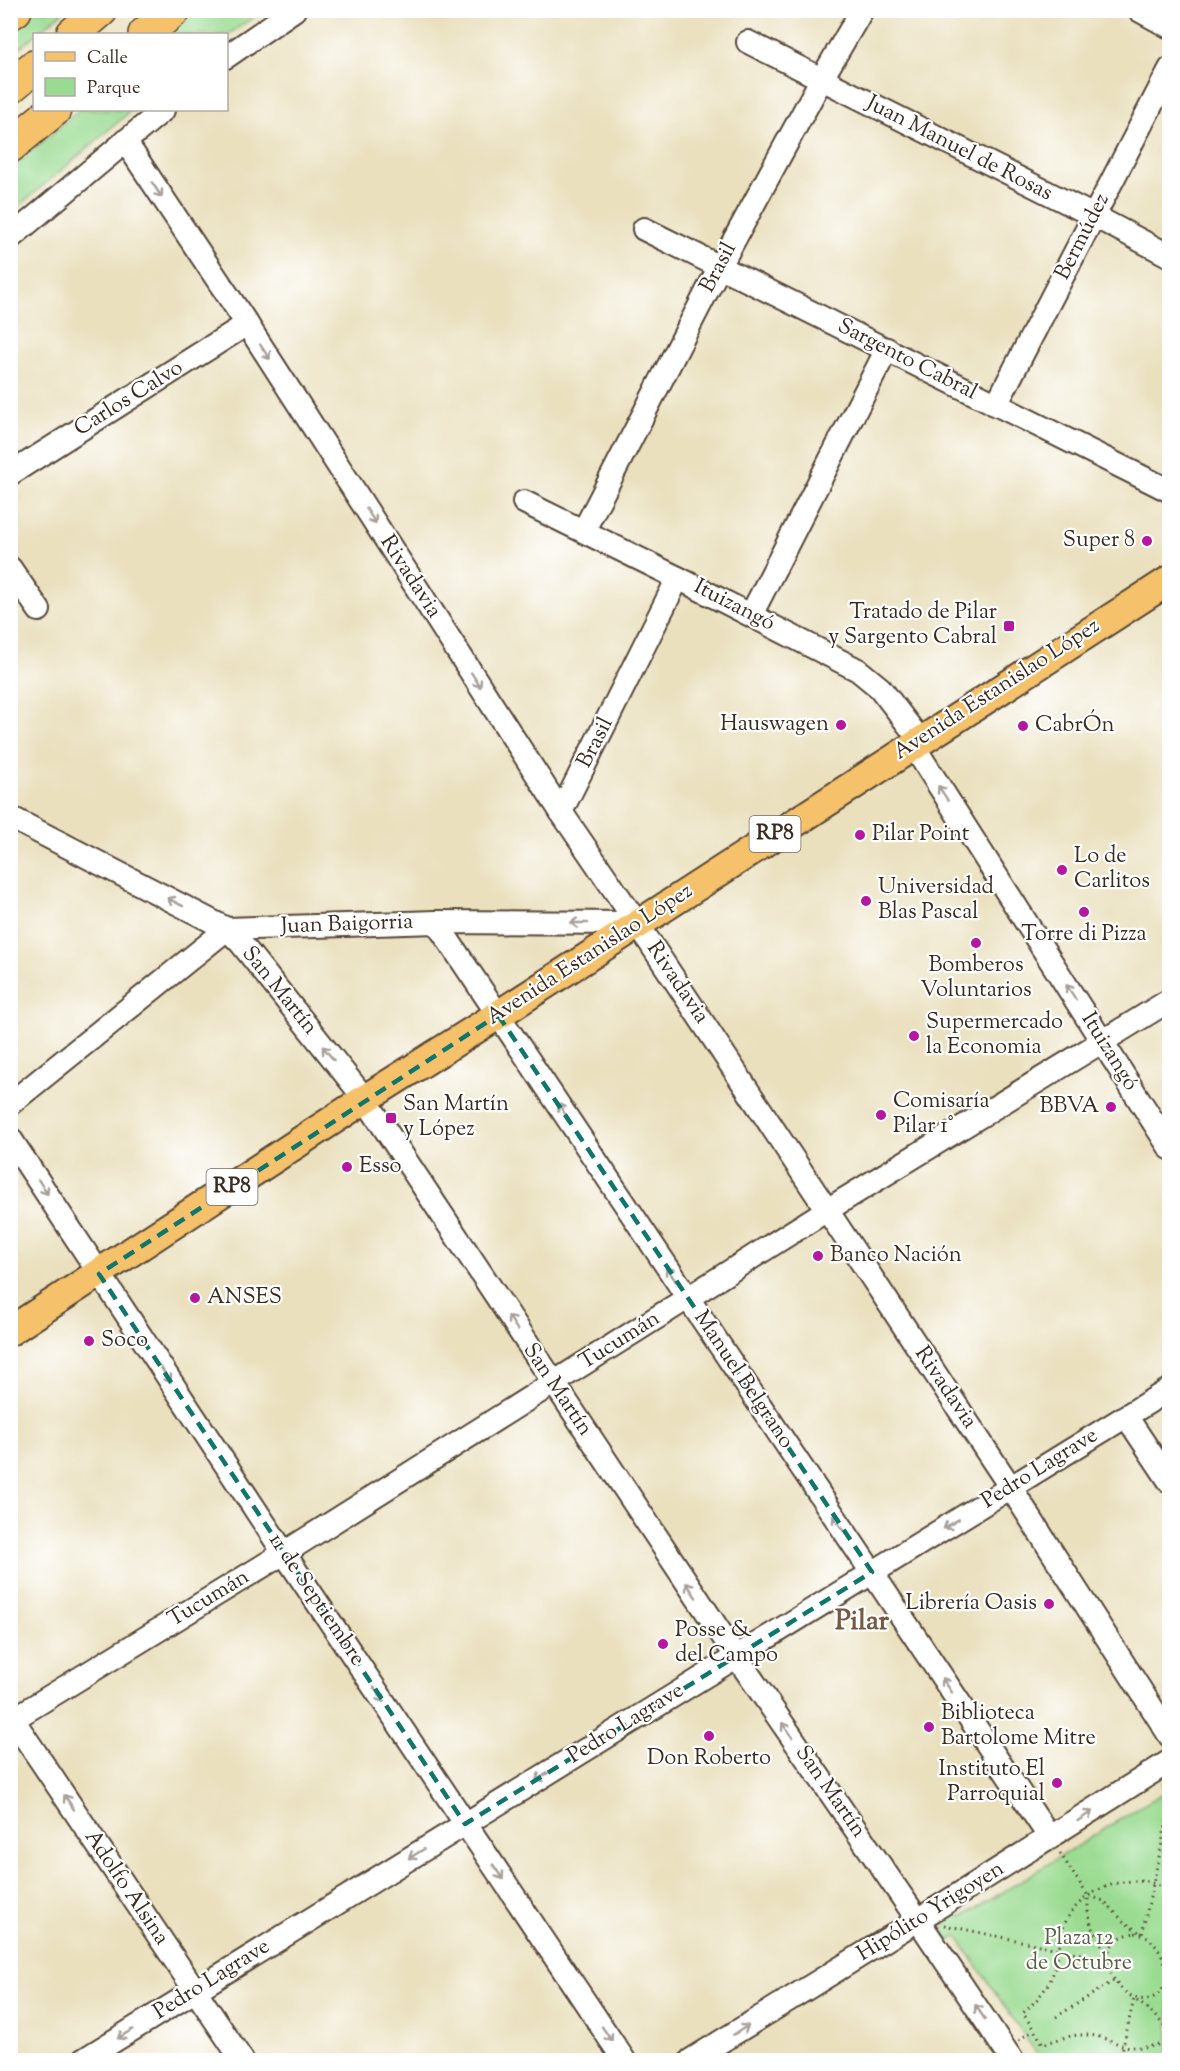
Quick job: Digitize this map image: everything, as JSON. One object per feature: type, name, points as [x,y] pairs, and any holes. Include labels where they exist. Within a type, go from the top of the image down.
[{"type":"highway","points":[[10,13],[15,10]]},
{"type":"highway","points":[[74,33],[101,10]]},
{"type":"highway","points":[[146,33],[174,10]]},
{"type":"highway","points":[[10,87],[33,68]]},
{"type":"highway","points":[[10,146],[53,111]]},
{"type":"main road","name":"Avenida Estanislao López","points":[[10,1331],[1170,579]]},
{"type":"street","points":[[228,56],[294,10]]},
{"type":"street","name":"Brasil","points":[[584,530],[720,266],[821,80],[862,10]]},
{"type":"street","points":[[1139,10],[1170,27]]},
{"type":"street","name":"Juan Manuel de Rosas","points":[[748,42],[1170,256]]},
{"type":"street","name":"Bermúdez","points":[[996,405],[1170,69]]},
{"type":"street","points":[[10,238],[162,111]]},
{"type":"street","name":"Rivadavia","points":[[125,141],[247,324],[561,812],[1011,1488],[1170,1736]]},
{"type":"street","name":"Sargento Cabral","points":[[644,229],[1170,491]]},
{"type":"street","name":"Carlos Calvo","points":[[10,474],[247,324]]},
{"type":"street","points":[[751,615],[887,349]]},
{"type":"street","name":"Ituizangó","points":[[524,502],[751,615],[858,670],[871,679],[916,742],[1170,1148]]},
{"type":"street","points":[[10,568],[39,610]]},
{"type":"street","name":"Brasil","points":[[561,812],[678,578]]},
{"type":"street","name":"San Martín","points":[[10,817],[227,929],[240,942],[365,1099],[736,1656],[918,1920],[1002,2057]]},
{"type":"street","name":"Juan Baigorria","points":[[227,929],[436,922],[637,923]]},
{"type":"street","name":"Manuel Belgrano","points":[[436,922],[1050,1838]]},
{"type":"street","points":[[10,1104],[227,929]]},
{"type":"street","name":"Tucumán","points":[[11,1718],[284,1553],[827,1210],[1170,1000]]},
{"type":"street","name":"11 de Septiembre","points":[[10,1138],[624,2061]]},
{"type":"street","name":"Pedro Lagrave","points":[[83,2061],[1170,1389]]},
{"type":"street","points":[[1126,1416],[1170,1482]]},
{"type":"street","name":"Adolfo Alsina","points":[[11,1718],[242,2061]]},
{"type":"street","name":"Hipólito Yrigoyen","points":[[691,2061],[1170,1761]]},
{"type":"path","points":[[1142,1935],[1170,1807]]},
{"type":"path","points":[[1050,1838],[1088,1896],[1091,1925],[1100,1940],[1115,1980],[1123,1992],[1148,2009],[1170,2031]]},
{"type":"path","points":[[1170,1890],[1153,1883],[1120,1883],[1103,1887],[1088,1896],[1071,1911],[1064,1924],[1053,1974],[1046,1988],[1035,2003],[1023,2013],[1043,2044],[1065,2037],[1085,2035],[1105,2038],[1124,2046],[1139,2047],[1170,2042]]},
{"type":"path","points":[[1088,1896],[1104,1901],[1123,1921],[1152,1942],[1166,1964],[1170,1977],[1167,1984],[1149,1998],[1134,1999]]},
{"type":"path","points":[[918,1920],[1106,1959]]},
{"type":"path","points":[[1106,1959],[1119,1937],[1135,1933],[1142,1935]]},
{"type":"path","points":[[1056,2017],[1115,1980]]},
{"type":"path","points":[[1120,2061],[1134,1999]]},
{"type":"highlighted area","points":[[498,1015],[872,1572],[465,1824],[99,1274]]},
{"type":"green space","points":[[24,11],[64,11],[38,33],[33,33],[33,37],[11,55],[10,18]]},
{"type":"green space","points":[[195,11],[263,11],[228,34],[168,33]]},
{"type":"green space","points":[[78,111],[131,111],[11,213],[11,169]]},
{"type":"green space","name":"Plaza 12 de Octubre","points":[[1169,1778],[1169,2060],[1041,2060],[957,1936],[949,1941],[944,1932],[944,1924],[957,1911],[961,1918],[1166,1791],[1162,1783]]},
{"type":"place","name":"Super 8","points":[[1147,541]]},
{"type":"place","name":"Tratado de Pilar y Sargento Cabral","points":[[1009,626]]},
{"type":"place","name":"Hauswagen","points":[[841,725]]},
{"type":"place","name":"CabrÓn","points":[[1023,726]]},
{"type":"place","name":"Pilar Point","points":[[860,835]]},
{"type":"place","name":"Lo de Carlitos","points":[[1062,870]]},
{"type":"place","name":"Universidad Blas Pascal","points":[[866,901]]},
{"type":"place","name":"Torre di Pizza","points":[[1084,912]]},
{"type":"place","name":"Bomberos Voluntarios","points":[[976,943]]},
{"type":"place","name":"Supermercado la Economia","points":[[914,1036]]},
{"type":"place","name":"BBVA","points":[[1111,1107]]},
{"type":"place","name":"Comisaría Pilar 1°","points":[[881,1115]]},
{"type":"place","name":"San Martín y López","points":[[391,1118]]},
{"type":"place","name":"Esso","points":[[347,1167]]},
{"type":"place","name":"Banco Nación","points":[[818,1256]]},
{"type":"place","name":"ANSES","points":[[195,1298]]},
{"type":"place","name":"Soco","points":[[89,1341]]},
{"type":"place","name":"Librería Oasis","points":[[1049,1604]]},
{"type":"place","name":"Posse & del Campo","points":[[663,1644]]},
{"type":"place","name":"Biblioteca Bartolome Mitre","points":[[929,1727]]},
{"type":"place","name":"Don Roberto","points":[[709,1736]]},
{"type":"place","name":"Instituto El Parroquial","points":[[1057,1783]]},
{"type":"district","name":"Pilar","points":[[862,1622]]}]
